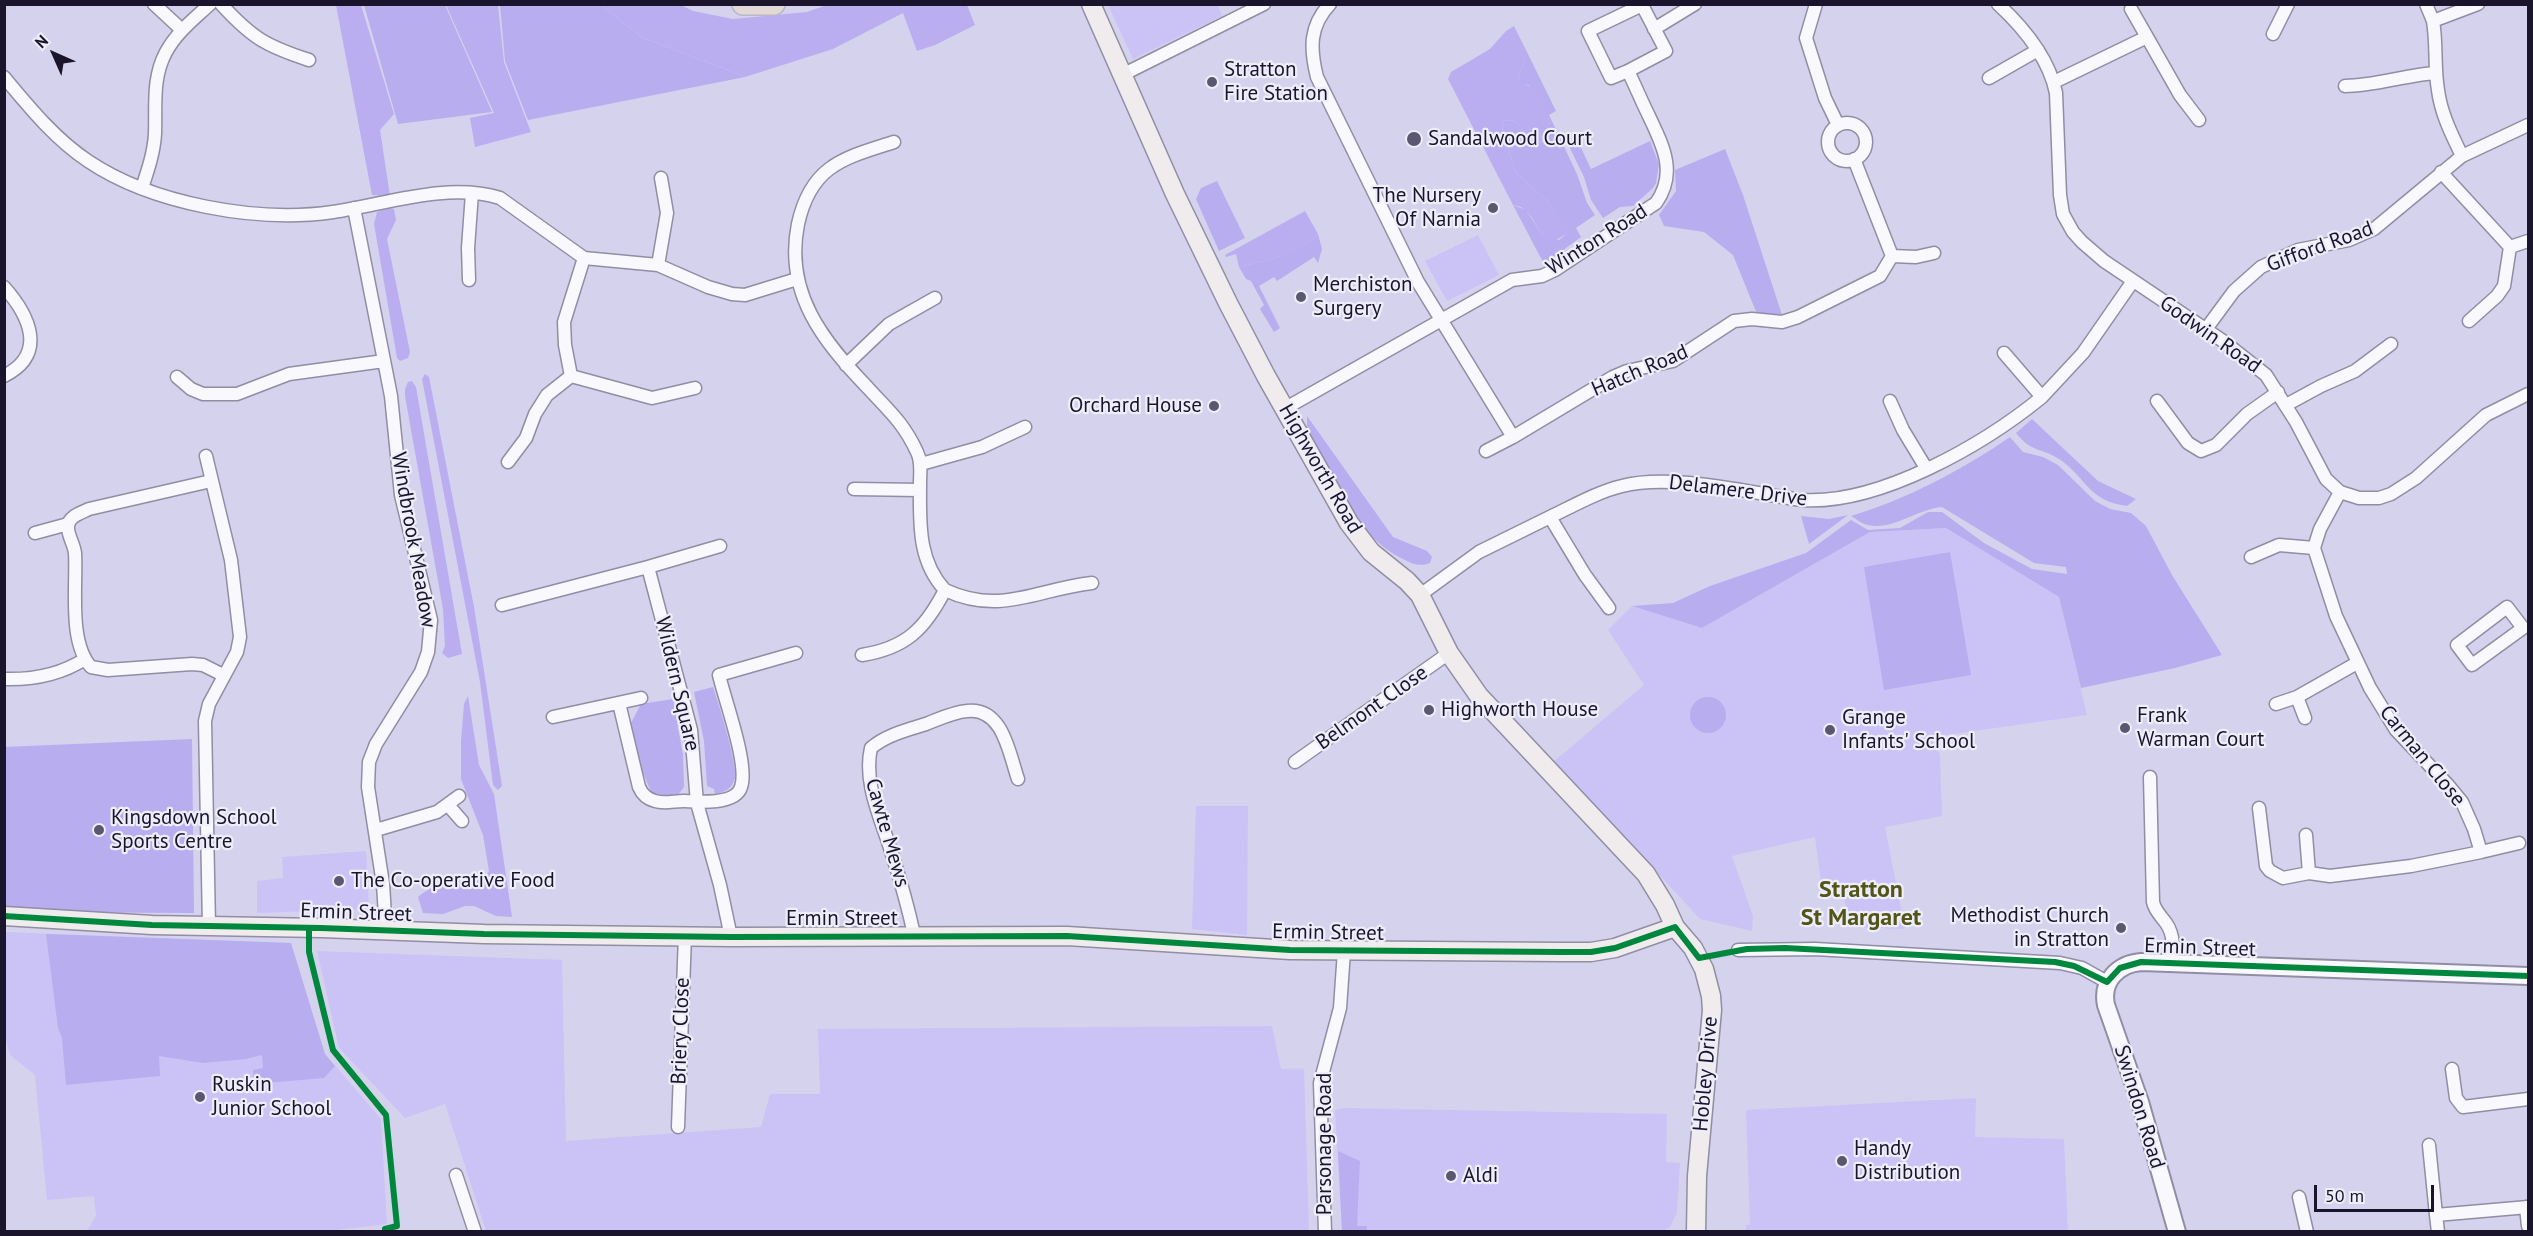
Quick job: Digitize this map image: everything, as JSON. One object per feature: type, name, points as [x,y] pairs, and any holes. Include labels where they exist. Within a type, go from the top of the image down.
[{"type":"highway","points":[[743,4],[774,4]]},
{"type":"main road","name":"Highworth Road","points":[[1091,4],[1201,249],[1284,409],[1333,497],[1371,552],[1407,580],[1420,595],[1449,654],[1492,711],[1646,874],[1675,927]]},
{"type":"main road","name":"Ermin Street","points":[[4,916],[90,923],[484,934],[731,937],[1067,936],[1344,951],[1591,952],[1615,948],[1675,927]]},
{"type":"main road","name":"Hobley Drive","points":[[1675,927],[1693,948],[1704,969],[1712,1003],[1697,1176],[1696,1232]]},
{"type":"street","points":[[154,4],[182,30]]},
{"type":"street","points":[[142,188],[153,153],[157,75],[167,51],[182,30],[210,4]]},
{"type":"street","points":[[221,4],[259,40],[269,46],[309,60]]},
{"type":"street","points":[[1122,75],[1264,4]]},
{"type":"street","points":[[1330,4],[1314,27],[1312,51],[1317,77],[1418,282],[1513,437]]},
{"type":"street","points":[[1654,29],[1695,4]]},
{"type":"street","points":[[1816,4],[1806,38],[1825,98],[1838,125]]},
{"type":"street","name":"Godwin Road","points":[[1998,4],[2038,50],[2054,82],[2063,214],[2082,242],[2133,281],[2206,329],[2266,375],[2286,405],[2326,479],[2340,492]]},
{"type":"street","points":[[2273,34],[2288,4]]},
{"type":"street","points":[[2426,4],[2433,21],[2436,73],[2442,107],[2462,156]]},
{"type":"street","points":[[2433,21],[2478,4]]},
{"type":"street","points":[[1642,5],[1666,51],[1628,71],[1611,78],[1588,31],[1642,5]]},
{"type":"street","points":[[2131,9],[2180,95],[2199,120]]},
{"type":"street","points":[[2054,82],[2147,37]]},
{"type":"street","points":[[1989,78],[2038,50]]},
{"type":"street","name":"Winton Road","points":[[1284,409],[1512,280],[1542,276],[1555,270],[1656,203],[1662,194],[1668,176],[1666,156],[1628,71]]},
{"type":"street","points":[[2345,86],[2360,86],[2409,75],[2436,73]]},
{"type":"street","points":[[6,83],[48,128],[87,160],[142,188],[175,198],[264,215],[290,216],[415,197],[472,193],[500,198],[584,258],[658,265],[708,287],[732,294],[745,295],[797,279]]},
{"type":"street","points":[[1849,123],[1863,132],[1865,148],[1854,159],[1843,160],[1830,150],[1828,138],[1838,125],[1849,123]]},
{"type":"street","name":"Gifford Road","points":[[2206,329],[2234,291],[2261,267],[2298,250],[2349,240],[2374,229],[2462,156],[2529,125]]},
{"type":"street","points":[[894,142],[845,158],[820,177],[805,202],[795,249],[797,279],[813,319],[846,365],[897,416],[912,441],[921,464],[922,546],[930,569],[945,590],[967,598],[1003,602],[1092,583]]},
{"type":"street","points":[[1854,159],[1892,256],[1916,257],[1934,253]]},
{"type":"street","points":[[2441,172],[2510,247]]},
{"type":"street","points":[[658,265],[667,213],[661,178]]},
{"type":"street","points":[[469,280],[468,238],[472,193]]},
{"type":"street","name":"Windbrook Meadow","points":[[354,208],[392,396],[401,495],[430,611],[431,630],[428,652],[421,672],[376,744],[369,762],[368,787],[376,830],[386,931]]},
{"type":"street","points":[[2510,247],[2529,241]]},
{"type":"street","points":[[2469,321],[2497,296],[2504,286],[2510,247]]},
{"type":"street","name":"Hatch Road","points":[[1486,451],[1613,377],[1677,358],[1734,321],[1752,319],[1782,322],[1798,317],[1880,276],[1892,256]]},
{"type":"street","points":[[571,376],[565,345],[564,322],[584,258]]},
{"type":"street","name":"Delamere Drive","points":[[1420,595],[1479,552],[1612,489],[1637,483],[1676,481],[1819,501],[1844,499],[1951,457],[2006,426],[2042,398],[2083,353],[2133,281]]},
{"type":"street","points":[[4,287],[20,306],[29,323],[31,333],[30,343],[22,361],[4,376]]},
{"type":"street","points":[[846,365],[895,320],[935,298]]},
{"type":"street","points":[[2286,405],[2355,371],[2391,344]]},
{"type":"street","points":[[2004,353],[2042,398]]},
{"type":"street","points":[[177,377],[191,389],[203,394],[237,394],[289,374],[384,361]]},
{"type":"street","points":[[571,376],[652,398],[695,388]]},
{"type":"street","points":[[508,462],[526,438],[535,414],[547,395],[571,376]]},
{"type":"street","points":[[2157,401],[2188,443],[2201,451],[2212,448],[2247,414],[2278,393]]},
{"type":"street","points":[[2251,557],[2279,545],[2314,548],[2320,529],[2340,492],[2359,498],[2379,498],[2391,494],[2416,478],[2486,415],[2529,394]]},
{"type":"street","points":[[1890,401],[1903,430],[1926,468]]},
{"type":"street","points":[[921,464],[982,447],[1025,427]]},
{"type":"street","points":[[206,456],[231,560],[240,637],[237,652],[209,704],[205,721],[209,927]]},
{"type":"street","points":[[35,533],[68,524],[74,516],[89,509],[211,481]]},
{"type":"street","points":[[854,489],[920,490]]},
{"type":"street","points":[[1550,517],[1585,575],[1609,608]]},
{"type":"street","points":[[68,524],[75,551],[76,619],[85,659],[91,667],[100,670],[192,664],[203,665],[224,675]]},
{"type":"street","points":[[502,605],[720,546]]},
{"type":"street","name":"Carman Close","points":[[2314,548],[2326,591],[2344,638],[2357,663],[2396,730],[2462,802],[2481,852]]},
{"type":"street","name":"Wildern Square","points":[[648,567],[691,730],[697,803],[731,937]]},
{"type":"street","points":[[862,655],[894,648],[911,637],[927,621],[945,590]]},
{"type":"street","points":[[2507,607],[2526,626],[2472,666],[2457,645],[2507,607]]},
{"type":"street","name":"Wildern Square","points":[[619,703],[642,794],[657,802],[697,803],[735,797],[743,784],[744,770],[719,675],[796,653]]},
{"type":"street","name":"Belmont Close","points":[[1295,762],[1449,654]]},
{"type":"street","points":[[4,680],[62,672],[85,659]]},
{"type":"street","points":[[2276,704],[2297,697],[2357,663]]},
{"type":"street","points":[[2297,697],[2305,718]]},
{"type":"street","name":"Wildern Square","points":[[553,717],[641,698]]},
{"type":"street","name":"Cawte Mews","points":[[914,935],[908,904],[875,798],[868,767],[871,748],[885,738],[961,712],[976,711],[989,716],[997,723],[1018,779]]},
{"type":"street","points":[[2150,777],[2153,902],[2155,909],[2171,932],[2174,946],[2171,963]]},
{"type":"street","points":[[376,830],[437,812],[459,796]]},
{"type":"street","points":[[448,805],[462,821]]},
{"type":"street","points":[[2259,808],[2265,861],[2270,871],[2283,878],[2310,873],[2330,876],[2370,872],[2519,843]]},
{"type":"street","points":[[2306,835],[2310,873]]},
{"type":"street","name":"Briery Close","points":[[678,1127],[684,935]]},
{"type":"street","points":[[1738,950],[1805,949],[2055,962],[2074,966],[2108,982]]},
{"type":"street","name":"Parsonage Road","points":[[1325,1232],[1320,1083],[1340,1008],[1344,951]]},
{"type":"street","name":"Ermin Street","points":[[2108,982],[2120,968],[2133,963],[2529,976]]},
{"type":"street","name":"Swindon Road","points":[[2108,982],[2105,998],[2108,1011],[2140,1102],[2176,1232]]},
{"type":"street","points":[[2452,1069],[2456,1098],[2463,1107],[2529,1099]]},
{"type":"street","points":[[2428,1145],[2438,1232]]},
{"type":"street","points":[[456,1175],[476,1232]]},
{"type":"street","points":[[2299,1197],[2307,1232]]},
{"type":"street","points":[[2436,1215],[2527,1207],[2529,1226]]},
{"type":"shaded area","points":[[336,5],[361,5],[394,114],[380,130],[390,196],[372,195]]},
{"type":"shaded area","points":[[364,5],[445,5],[492,112],[398,124]]},
{"type":"shaded area","points":[[446,5],[498,5],[504,62],[531,132],[475,147],[470,118],[494,113]]},
{"type":"shaded area","points":[[500,5],[601,5],[641,37],[745,77],[528,120],[505,61]]},
{"type":"shaded area","points":[[601,5],[681,5],[693,11],[733,19],[807,12],[827,5],[967,5],[975,25],[935,45],[917,51],[903,13],[833,49],[745,77],[641,37]]},
{"type":"shaded area","points":[[1108,5],[1218,5],[1222,16],[1133,59]]},
{"type":"shaded area","points":[[1514,26],[1526,50],[1526,58],[1518,78],[1540,95],[1548,113],[1552,138],[1547,142],[1532,141],[1518,124],[1510,120],[1504,121],[1502,127],[1515,171],[1548,202],[1570,232],[1551,243],[1541,233],[1526,210],[1513,205],[1448,79],[1451,72],[1490,49],[1506,31]]},
{"type":"shaded area","points":[[1526,50],[1556,111],[1549,115],[1577,174],[1587,203],[1595,215],[1576,228],[1581,237],[1544,264],[1513,205],[1526,210],[1543,236],[1559,240],[1569,232],[1548,202],[1515,171],[1502,127],[1504,121],[1510,120],[1518,124],[1532,141],[1547,142],[1550,124],[1544,104],[1529,85],[1521,83],[1518,78],[1526,58]]},
{"type":"shaded area","points":[[1574,133],[1591,169],[1650,141],[1659,164],[1653,188],[1633,206],[1620,207],[1603,218],[1591,200],[1584,177],[1565,138]]},
{"type":"shaded area","points":[[1725,149],[1743,195],[1782,315],[1757,314],[1733,255],[1704,232],[1664,226],[1659,215],[1676,191],[1675,170]]},
{"type":"shaded area","points":[[1217,181],[1245,238],[1219,251],[1196,199],[1201,188]]},
{"type":"shaded area","points":[[394,209],[396,220],[387,239],[410,352],[408,358],[400,361],[397,358],[374,224],[377,212]]},
{"type":"shaded area","points":[[1305,211],[1318,234],[1303,247],[1282,256],[1239,267],[1236,254],[1226,257],[1225,255]]},
{"type":"shaded area","points":[[1318,234],[1322,249],[1318,263],[1314,257],[1277,281],[1274,277],[1259,286],[1280,328],[1274,332],[1260,309],[1264,305],[1251,281],[1246,279],[1239,267],[1292,252],[1303,247]]},
{"type":"shaded area","points":[[1478,235],[1499,275],[1447,301],[1425,261]]},
{"type":"shaded area","points":[[425,374],[429,377],[474,607],[502,786],[498,790],[493,785],[480,682],[422,379]]},
{"type":"shaded area","points":[[412,381],[416,387],[462,654],[448,658],[442,653],[445,646],[443,609],[405,396],[408,382]]},
{"type":"shaded area","points":[[1307,416],[1393,537],[1427,551],[1432,557],[1430,563],[1416,564],[1403,559],[1386,549],[1358,521],[1337,487],[1310,434],[1307,427]]},
{"type":"shaded area","points":[[2032,419],[2098,481],[2136,499],[2127,506],[2104,499],[2059,459],[2027,444],[2016,433]]},
{"type":"shaded area","points":[[2010,437],[2023,452],[2043,457],[2058,465],[2095,501],[2110,509],[2131,513],[2146,526],[2172,575],[2222,655],[2175,668],[2081,688],[2059,597],[1946,528],[1870,532],[1702,628],[1632,606],[1673,603],[1710,586],[1806,553],[1851,520],[1868,530],[1900,528],[1928,512],[1942,512],[1984,543],[2032,569],[2067,574],[2066,567],[2034,563],[1942,507],[1877,526],[1866,524],[1851,516],[1934,482],[1973,461]]},
{"type":"shaded area","points":[[1848,515],[1809,544],[1801,516],[1829,519]]},
{"type":"shaded area","name":"Grange Infants' School","points":[[1946,528],[2059,597],[2087,715],[1932,737],[1940,755],[1942,816],[1885,827],[1905,929],[1853,927],[1838,882],[1821,883],[1815,837],[1732,856],[1753,916],[1752,931],[1700,919],[1597,807],[1552,763],[1644,685],[1608,630],[1632,606],[1702,628],[1870,532]]},
{"type":"shaded area","points":[[1950,552],[1971,675],[1884,690],[1864,567]]},
{"type":"shaded area","points":[[713,687],[727,733],[735,771],[734,782],[730,787],[715,794],[714,789],[707,786],[704,741],[694,692]]},
{"type":"shaded area","points":[[468,696],[479,765],[494,794],[512,917],[496,916],[474,906],[465,906],[443,914],[423,913],[418,897],[444,884],[481,879],[489,871],[483,835],[461,779],[464,704]]},
{"type":"shaded area","points":[[1708,697],[1721,702],[1726,715],[1721,728],[1708,733],[1695,728],[1690,715],[1695,702]]},
{"type":"shaded area","points":[[673,699],[683,755],[684,787],[678,795],[660,795],[651,792],[642,770],[631,723],[641,704]]},
{"type":"shaded area","name":"Kingsdown School Sports Centre","points":[[192,739],[194,913],[5,912],[4,747]]},
{"type":"shaded area","points":[[1196,806],[1248,806],[1247,935],[1192,929]]},
{"type":"shaded area","points":[[366,851],[369,909],[257,913],[257,881],[283,878],[282,857]]},
{"type":"shaded area","name":"Ruskin Junior School","points":[[5,932],[291,943],[325,1054],[381,1119],[387,1224],[320,1232],[87,1231],[96,1216],[94,1196],[47,1200],[35,1075],[10,1055],[5,1036]]},
{"type":"shaded area","points":[[46,934],[291,943],[325,1054],[335,1066],[324,1078],[254,1084],[253,1070],[263,1068],[262,1055],[246,1059],[203,1063],[159,1056],[160,1076],[66,1085],[62,1038],[58,1028]]},
{"type":"shaded area","points":[[317,951],[562,960],[566,1141],[761,1127],[770,1094],[820,1094],[818,1029],[1272,1026],[1281,1069],[1304,1069],[1309,1231],[486,1231],[445,1104],[405,1118],[339,1048]]},
{"type":"shaded area","points":[[1976,1098],[1975,1137],[2064,1139],[2068,1231],[1746,1231],[1746,1225],[1750,1225],[1746,1110]]},
{"type":"shaded area","points":[[1343,1108],[1667,1114],[1666,1162],[1680,1163],[1677,1212],[1670,1227],[1663,1231],[1342,1231],[1335,1110]]},
{"type":"shaded area","points":[[1338,1151],[1360,1161],[1357,1226],[1367,1226],[1367,1230],[1457,1231],[1342,1231]]},
{"type":"cycle path","points":[[4,916],[152,925],[484,934],[731,937],[1067,936],[1290,950],[1561,952],[1591,952],[1615,948],[1675,927],[1699,958],[1747,949],[1785,948],[2055,962],[2074,966],[2107,982],[2120,968],[2141,962],[2528,976]]},
{"type":"cycle path","points":[[309,928],[309,952],[333,1050],[386,1115],[397,1226],[385,1229],[386,1232]]},
{"type":"place","name":"Stratton Fire Station","points":[[1212,82]]},
{"type":"place","name":"Sandalwood Court","points":[[1414,139]]},
{"type":"place","name":"The Nursery Of Narnia","points":[[1493,208]]},
{"type":"place","name":"Merchiston Surgery","points":[[1301,297]]},
{"type":"place","name":"Orchard House","points":[[1214,406]]},
{"type":"place","name":"Highworth House","points":[[1429,710]]},
{"type":"place","name":"Frank Warman Court","points":[[2125,728]]},
{"type":"place","name":"Grange Infants' School","points":[[1830,730]]},
{"type":"place","name":"Kingsdown School Sports Centre","points":[[99,830]]},
{"type":"place","name":"The Co-operative Food","points":[[339,881]]},
{"type":"place","name":"Methodist Church in Stratton","points":[[2121,928]]},
{"type":"place","name":"Ruskin Junior School","points":[[200,1097]]},
{"type":"place","name":"Handy Distribution","points":[[1842,1161]]},
{"type":"place","name":"Aldi","points":[[1451,1176]]},
{"type":"district","name":"Stratton St Margaret","points":[[1861,904]]}]
